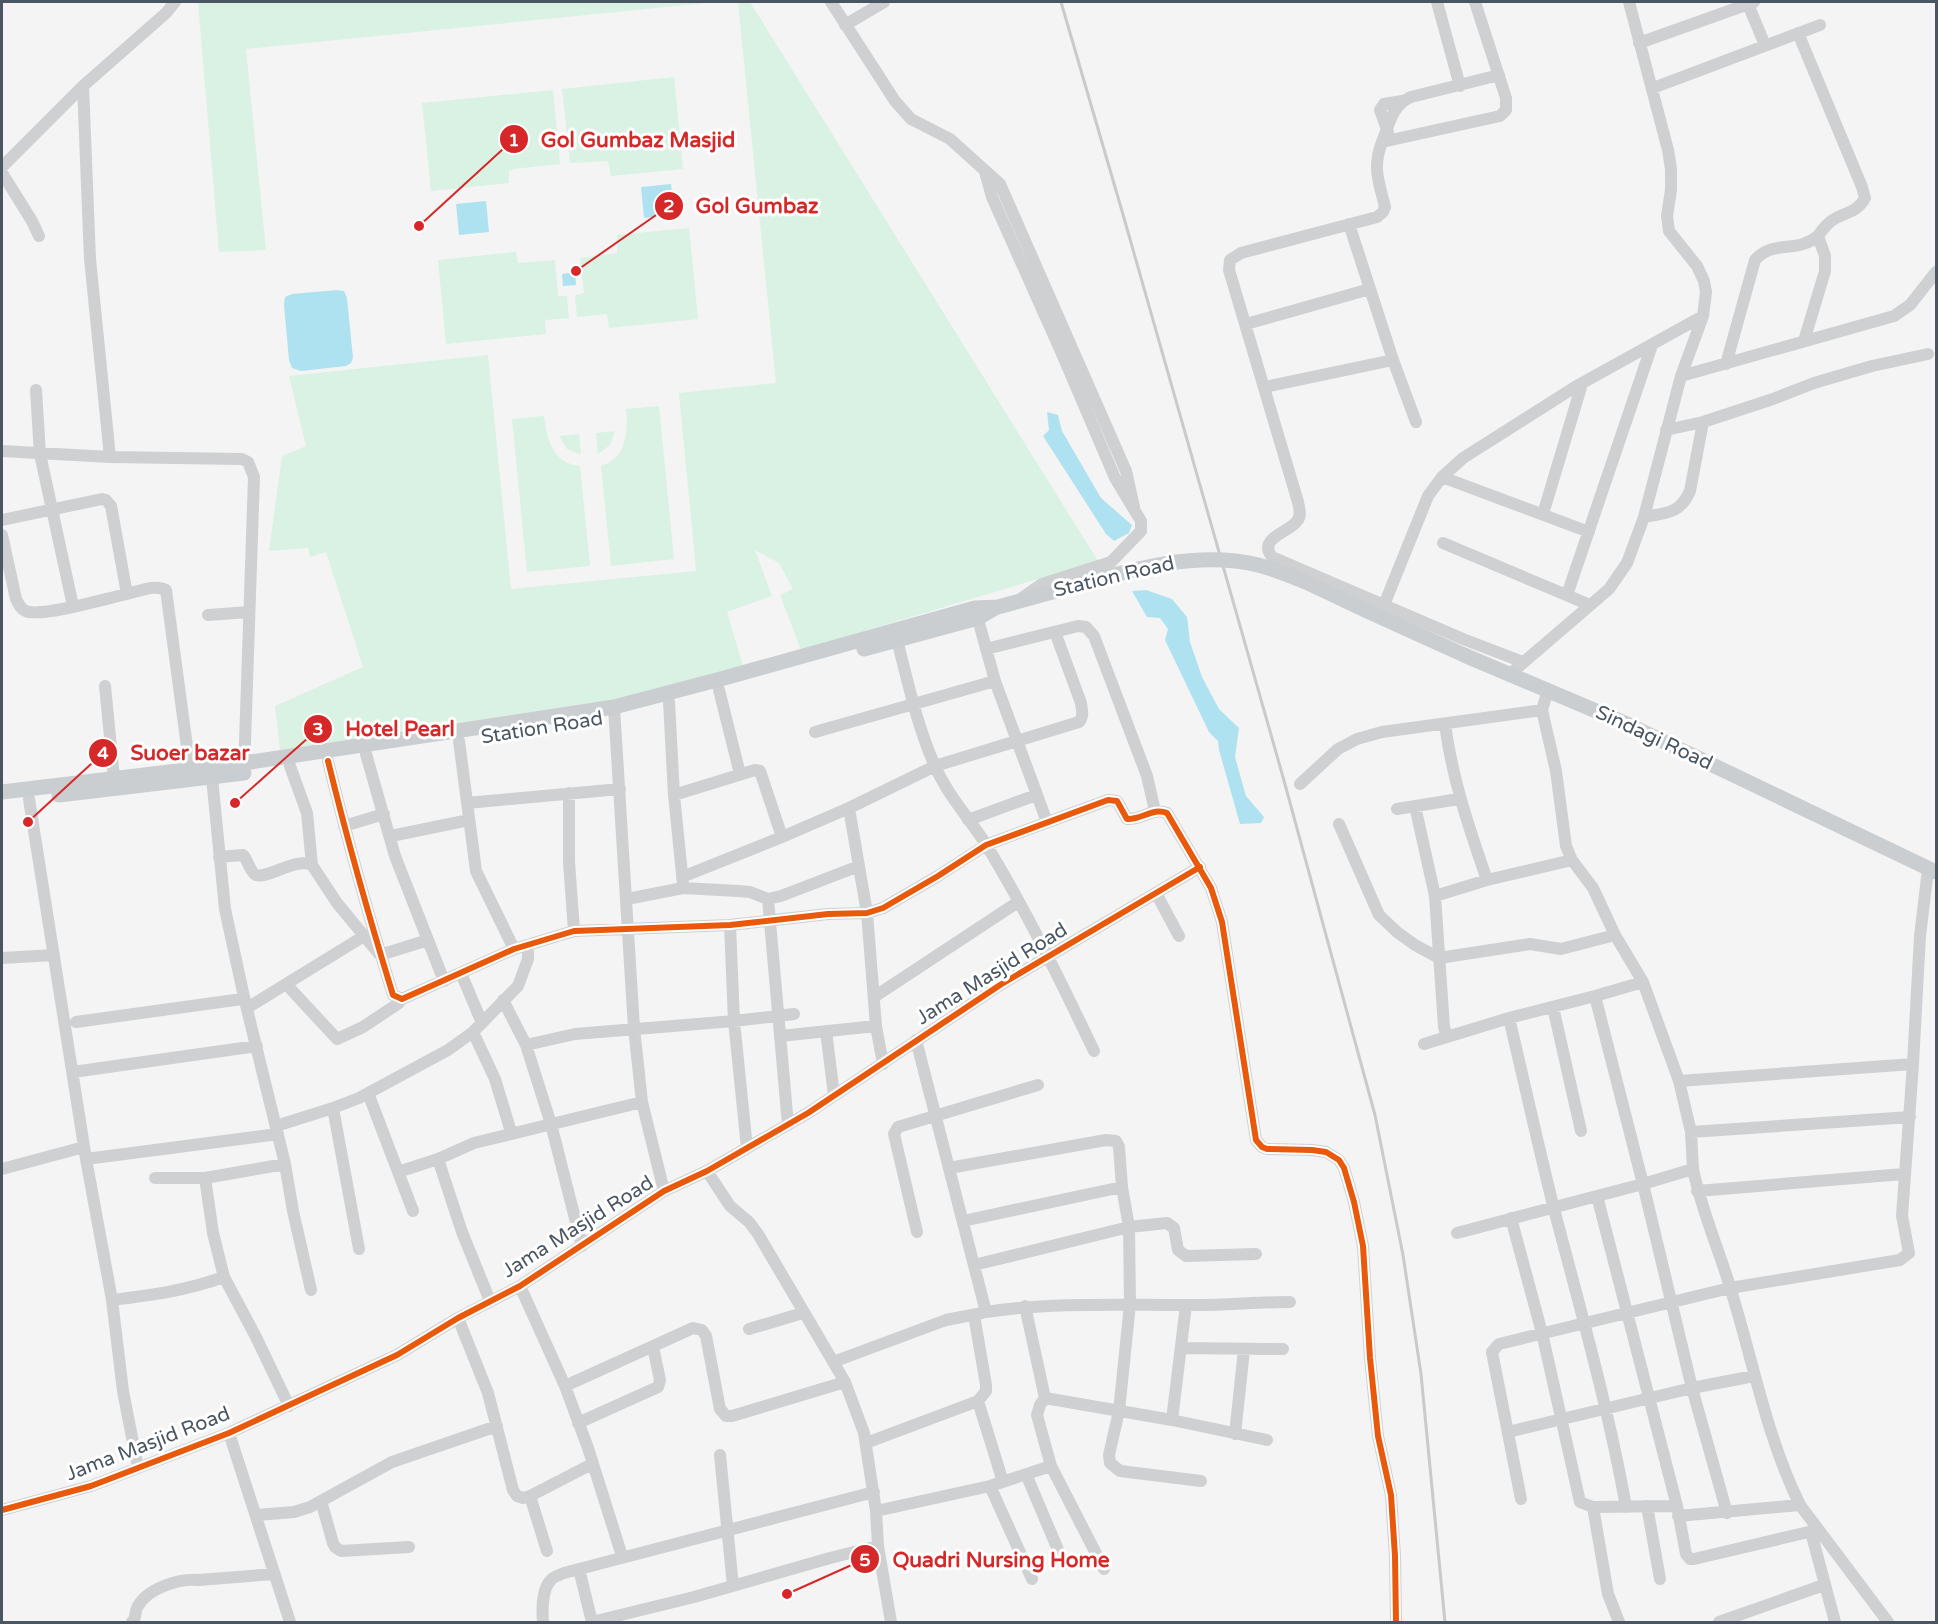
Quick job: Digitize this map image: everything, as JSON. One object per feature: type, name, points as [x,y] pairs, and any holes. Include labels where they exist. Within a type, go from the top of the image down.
[{"type":"main road","name":"Station Road","points":[[2,801],[212,778],[244,768],[614,712],[717,680],[1139,568],[1185,561],[1229,561],[1258,565],[1297,579],[1367,611]]},
{"type":"main road","name":"Sindagi Road","points":[[1367,611],[1640,730],[1932,871]]},
{"type":"main road","name":"Station Road","points":[[2,792],[190,769],[290,766],[459,741],[669,702],[719,690],[897,639],[976,613]]},
{"type":"street","points":[[2,167],[83,86],[166,13],[175,2]]},
{"type":"street","points":[[831,2],[895,101],[911,119],[950,139],[1000,184],[1126,471],[1134,507],[1141,521],[1141,531],[1112,562],[1042,584],[1016,602]]},
{"type":"street","points":[[845,26],[884,2]]},
{"type":"street","points":[[1437,2],[1460,86]]},
{"type":"street","points":[[1388,137],[1500,116],[1506,110],[1507,105],[1499,75],[1475,2]]},
{"type":"street","points":[[1510,674],[1609,589],[1627,563],[1644,517],[1681,376],[1703,316],[1706,292],[1704,281],[1696,266],[1669,231],[1667,216],[1671,169],[1653,88],[1629,2]]},
{"type":"street","points":[[1639,43],[1750,2],[1765,45]]},
{"type":"street","points":[[1653,88],[1820,25]]},
{"type":"street","points":[[1726,364],[1755,260],[1774,247],[1797,247],[1809,243],[1835,218],[1856,210],[1865,198],[1863,187],[1798,33]]},
{"type":"street","points":[[1499,75],[1411,97],[1402,101],[1395,109],[1388,137],[1376,158],[1385,207],[1377,217],[1241,253],[1230,260],[1229,270],[1265,387],[1300,516],[1297,522],[1281,531],[1272,540],[1268,553],[1272,557],[1463,639],[1523,662]]},
{"type":"street","points":[[83,86],[90,259],[110,457]]},
{"type":"street","points":[[2,173],[39,236]]},
{"type":"street","points":[[1349,224],[1393,360],[1416,422]]},
{"type":"street","points":[[1804,341],[1825,271],[1825,256],[1818,236]]},
{"type":"street","points":[[1681,376],[1894,316],[1910,305],[1936,272]]},
{"type":"street","points":[[1246,324],[1370,289]]},
{"type":"street","points":[[1384,605],[1428,496],[1442,477],[1463,458],[1582,384],[1703,316]]},
{"type":"street","points":[[1567,595],[1652,345]]},
{"type":"street","points":[[1666,430],[1703,422],[1814,383],[1872,366],[1928,354]]},
{"type":"street","points":[[1265,387],[1393,360]]},
{"type":"street","points":[[1543,514],[1582,384]]},
{"type":"street","points":[[36,390],[40,454],[73,606]]},
{"type":"street","points":[[1644,517],[1674,512],[1686,501],[1690,491],[1703,422]]},
{"type":"street","points":[[2,451],[110,457],[242,459],[248,462],[254,477],[244,768]]},
{"type":"street","points":[[1442,477],[1589,532]]},
{"type":"street","points":[[2,520],[102,499],[108,502],[128,594]]},
{"type":"street","points":[[2,535],[16,599],[20,608],[27,612],[73,606],[154,588],[161,587],[166,590],[190,769]]},
{"type":"street","points":[[1443,543],[1590,605]]},
{"type":"street","points":[[208,615],[249,612]]},
{"type":"street","points":[[976,613],[995,681],[1047,822]]},
{"type":"street","points":[[986,649],[1078,626],[1086,627],[1094,636],[1147,776],[1155,811]]},
{"type":"street","points":[[627,899],[682,882],[849,808],[935,766],[1079,722],[1082,718],[1081,703],[1055,632]]},
{"type":"street","points":[[897,639],[914,704],[935,766],[950,795],[986,845],[1049,956],[1094,1051]]},
{"type":"street","points":[[814,732],[995,681]]},
{"type":"street","points":[[105,686],[114,778]]},
{"type":"street","points":[[719,690],[740,774]]},
{"type":"street","points":[[1548,690],[1542,710],[1557,771],[1563,831],[1572,860],[1593,888],[1615,935],[1643,982],[1679,1081],[1691,1132],[1697,1191],[1730,1288],[1773,1442],[1785,1476],[1814,1531],[1888,1623]]},
{"type":"street","points":[[669,702],[682,882]]},
{"type":"street","points":[[1300,784],[1338,749],[1382,732],[1542,710]]},
{"type":"street","points":[[614,712],[634,1028],[642,1102],[664,1191]]},
{"type":"street","points":[[1445,724],[1460,799],[1487,880]]},
{"type":"street","points":[[459,741],[476,871],[514,949]]},
{"type":"street","points":[[366,753],[395,856],[444,981]]},
{"type":"street","points":[[328,760],[380,955],[393,995],[397,999],[408,997],[514,949],[574,931],[730,925],[867,913],[883,908],[986,845],[1047,822],[1113,800],[1117,801],[1128,819],[1155,811],[1167,813],[1211,888],[1222,922],[1256,1140],[1267,1149],[1326,1152],[1339,1160],[1344,1168],[1354,1202],[1363,1246],[1370,1358],[1378,1436],[1391,1495],[1396,1623]]},
{"type":"street","points":[[290,766],[307,813],[312,865],[337,903],[380,955]]},
{"type":"street","points":[[674,795],[750,770],[760,771],[782,837]]},
{"type":"street","points":[[212,778],[225,909],[245,1002],[285,1164],[311,1290]]},
{"type":"street","points":[[467,802],[620,789]]},
{"type":"street","points":[[569,793],[569,862],[574,931]]},
{"type":"street","points":[[968,820],[1036,795]]},
{"type":"street","points":[[29,799],[85,1153],[112,1300],[123,1391],[138,1468]]},
{"type":"street","points":[[1397,809],[1460,799]]},
{"type":"street","points":[[1415,806],[1435,896],[1447,1037]]},
{"type":"street","points":[[849,808],[855,870],[867,913],[876,1026],[883,1064]]},
{"type":"street","points":[[344,826],[384,814]]},
{"type":"street","points":[[391,836],[469,820]]},
{"type":"street","points":[[1339,824],[1379,915],[1398,933],[1439,958],[1530,944],[1561,949],[1615,935]]},
{"type":"street","points":[[219,857],[243,855],[253,872],[260,875],[302,862],[312,865]]},
{"type":"street","points":[[1435,896],[1487,880],[1572,860]]},
{"type":"street","name":"Jama Masjid Road","points":[[2,1510],[91,1486],[230,1432],[397,1355],[458,1318],[520,1286],[664,1191],[707,1171],[788,1125],[1000,985],[1200,867]]},
{"type":"street","points":[[682,882],[744,892],[768,899],[855,870]]},
{"type":"street","points":[[1521,1499],[1492,1352],[1499,1344],[1730,1288],[1880,1264],[1907,1257],[1909,1247],[1902,1216],[1904,1174],[1910,1117],[1920,936],[1932,871]]},
{"type":"street","points":[[1156,893],[1179,936]]},
{"type":"street","points":[[768,899],[788,1125]]},
{"type":"street","points":[[874,997],[1018,902]]},
{"type":"street","points":[[730,925],[734,1021],[747,1148]]},
{"type":"street","points":[[245,1002],[286,984],[364,936]]},
{"type":"street","points":[[380,955],[428,940]]},
{"type":"street","points":[[2,1168],[85,1153],[277,1130],[333,1108],[368,1093],[448,1050],[477,1027],[518,986],[525,972],[528,945]]},
{"type":"street","points":[[2,958],[54,955]]},
{"type":"street","points":[[461,973],[512,1132]]},
{"type":"street","points":[[1424,1044],[1509,1018],[1643,982]]},
{"type":"street","points":[[286,984],[337,1040],[363,1027],[399,1003]]},
{"type":"street","points":[[1595,996],[1692,1388],[1727,1513]]},
{"type":"street","points":[[76,1022],[242,999],[245,1002]]},
{"type":"street","points":[[503,1000],[526,1045],[551,1124],[582,1246]]},
{"type":"street","points":[[1553,1007],[1581,1131]]},
{"type":"street","points":[[526,1045],[575,1034],[794,1014]]},
{"type":"street","points":[[1509,1018],[1554,1209],[1585,1322],[1626,1507]]},
{"type":"street","points":[[780,1036],[876,1026]]},
{"type":"street","points":[[826,1031],[834,1095]]},
{"type":"street","points":[[866,1443],[978,1401],[986,1391],[974,1264],[916,1040]]},
{"type":"street","points":[[73,1072],[257,1046]]},
{"type":"street","points":[[1679,1081],[1913,1064]]},
{"type":"street","points":[[917,1232],[894,1134],[898,1127],[1038,1085]]},
{"type":"street","points":[[368,1093],[413,1211]]},
{"type":"street","points":[[398,1172],[474,1143],[512,1132],[642,1102]]},
{"type":"street","points":[[333,1108],[359,1249]]},
{"type":"street","points":[[1691,1132],[1910,1117]]},
{"type":"street","points":[[949,1168],[1116,1141],[1119,1147],[1122,1187],[1129,1227],[1130,1304],[1119,1411],[1109,1455],[1110,1462],[1120,1471],[1201,1481]]},
{"type":"street","points":[[438,1158],[462,1233],[490,1301]]},
{"type":"street","points":[[155,1178],[205,1178],[285,1164]]},
{"type":"street","points":[[1457,1233],[1554,1209],[1693,1169]]},
{"type":"street","points":[[707,1171],[724,1198],[758,1234],[845,1382],[866,1443],[874,1492],[878,1546],[891,1623]]},
{"type":"street","points":[[1697,1191],[1904,1174]]},
{"type":"street","points":[[205,1178],[213,1233],[224,1277],[256,1336],[289,1406]]},
{"type":"street","points":[[963,1221],[1122,1187]]},
{"type":"street","points":[[1597,1196],[1686,1554],[1690,1559],[1814,1531]]},
{"type":"street","points":[[1511,1218],[1542,1333],[1580,1502],[1593,1507],[1647,1506],[1677,1511],[1727,1513],[1800,1505]]},
{"type":"street","points":[[974,1264],[1129,1227],[1167,1223],[1174,1228],[1178,1250],[1186,1256],[1256,1254]]},
{"type":"street","points":[[112,1300],[178,1291],[224,1277]]},
{"type":"street","points":[[520,1286],[565,1386],[622,1556]]},
{"type":"street","points":[[833,1362],[946,1320],[1025,1306],[1290,1302]]},
{"type":"street","points":[[1173,1420],[1186,1305]]},
{"type":"street","points":[[1025,1306],[1045,1398],[1037,1415],[1051,1466],[1104,1569]]},
{"type":"street","points":[[749,1329],[803,1313]]},
{"type":"street","points":[[458,1318],[488,1394],[513,1490],[517,1496],[523,1498],[530,1496],[592,1464]]},
{"type":"street","points":[[565,1386],[693,1328],[702,1330],[706,1336],[720,1409],[726,1416],[845,1382]]},
{"type":"street","points":[[578,1423],[658,1388],[660,1380],[653,1347]]},
{"type":"street","points":[[1181,1348],[1283,1349]]},
{"type":"street","points":[[1235,1434],[1244,1350]]},
{"type":"street","points":[[1508,1432],[1692,1388],[1754,1376]]},
{"type":"street","points":[[1045,1398],[1173,1420],[1267,1440]]},
{"type":"street","points":[[978,1401],[1003,1482]]},
{"type":"street","points":[[257,1515],[294,1512],[310,1507],[392,1462],[497,1425]]},
{"type":"street","points":[[230,1432],[290,1623]]},
{"type":"street","points":[[720,1455],[734,1586]]},
{"type":"street","points":[[876,1511],[990,1486],[1051,1466]]},
{"type":"street","points":[[1026,1474],[1064,1564]]},
{"type":"street","points":[[990,1486],[1032,1579]]},
{"type":"street","points":[[543,1623],[542,1611],[546,1588],[552,1578],[622,1556],[874,1492]]},
{"type":"street","points":[[530,1496],[547,1551]]},
{"type":"street","points":[[321,1501],[333,1543],[341,1551],[409,1547]]},
{"type":"street","points":[[1647,1506],[1660,1580]]},
{"type":"street","points":[[1593,1507],[1608,1594],[1619,1623]]},
{"type":"street","points":[[1814,1531],[1824,1586],[1834,1623]]},
{"type":"street","points":[[579,1569],[592,1622],[878,1546]]},
{"type":"street","points":[[132,1623],[135,1620],[136,1609],[142,1600],[173,1582],[187,1579],[274,1574]]},
{"type":"street","points":[[1719,1623],[1824,1586]]},
{"type":"green space","points":[[198,2],[717,2],[246,49],[266,250],[219,252]]},
{"type":"green space","points":[[738,2],[750,2],[1098,561],[801,650],[780,595],[793,589],[779,563],[755,550],[772,596],[727,612],[743,666],[623,698],[280,750],[275,706],[363,667],[326,552],[310,557],[308,548],[269,551],[282,456],[306,446],[289,376],[488,355],[511,589],[696,571],[679,393],[776,383]]},
{"type":"green space","points":[[674,77],[683,169],[611,176],[608,161],[570,163],[562,89]]},
{"type":"green space","points":[[553,90],[560,164],[513,169],[509,171],[509,183],[431,191],[422,103]]},
{"type":"green space","points":[[689,228],[698,319],[609,328],[607,314],[577,317],[575,295],[584,293],[580,258],[617,253],[617,235]]},
{"type":"green space","points":[[516,252],[518,263],[555,260],[558,296],[567,296],[569,318],[545,320],[546,334],[446,344],[438,260]]},
{"type":"green space","points":[[659,406],[674,559],[611,566],[601,466],[610,462],[621,451],[626,435],[626,409]]},
{"type":"green space","points":[[544,416],[549,441],[557,455],[571,464],[580,466],[590,566],[527,572],[512,419]]},
{"type":"green space","points":[[615,431],[610,445],[598,454],[596,433]]},
{"type":"green space","points":[[579,434],[581,455],[567,449],[559,436]]},
{"type":"water","points":[[671,184],[674,215],[644,218],[641,187]]},
{"type":"water","points":[[486,201],[489,232],[459,235],[456,204]]},
{"type":"water","points":[[575,272],[576,285],[563,286],[562,274]]},
{"type":"water","points":[[344,291],[347,298],[353,358],[351,363],[346,366],[301,371],[292,368],[289,360],[285,297],[292,294]]},
{"type":"water","points":[[1047,412],[1058,415],[1062,431],[1101,498],[1132,525],[1129,533],[1114,541],[1106,534],[1043,436],[1049,430]]},
{"type":"water","points":[[1146,590],[1172,599],[1187,617],[1190,642],[1202,677],[1219,709],[1239,728],[1235,757],[1246,796],[1264,817],[1261,823],[1240,824],[1218,741],[1209,732],[1165,640],[1168,629],[1160,618],[1147,617],[1132,591]]},
{"type":"railway","points":[[1061,2],[1283,777],[1375,1115],[1403,1255],[1421,1374],[1445,1622]]},
{"type":"cycle path","points":[[328,761],[393,995],[402,999],[514,949],[574,931],[730,925],[828,914],[867,913],[883,908],[986,845],[1108,800],[1117,801],[1127,819],[1157,812],[1167,813],[1211,888],[1222,922],[1256,1140],[1267,1149],[1326,1152],[1339,1160],[1344,1168],[1354,1202],[1363,1246],[1370,1358],[1378,1436],[1391,1495],[1396,1622]]},
{"type":"cycle path","points":[[2,1510],[91,1486],[229,1433],[397,1355],[458,1318],[520,1286],[664,1191],[707,1171],[808,1113],[1000,985],[1200,867]]},
{"type":"place","name":"Gol Gumbaz Masjid","points":[[419,226]]},
{"type":"place","name":"Gol Gumbaz","points":[[576,271]]},
{"type":"place","name":"Hotel Pearl","points":[[235,803]]},
{"type":"place","name":"Suoer bazar","points":[[28,822]]},
{"type":"place","name":"Quadri Nursing Home","points":[[787,1594]]}]
